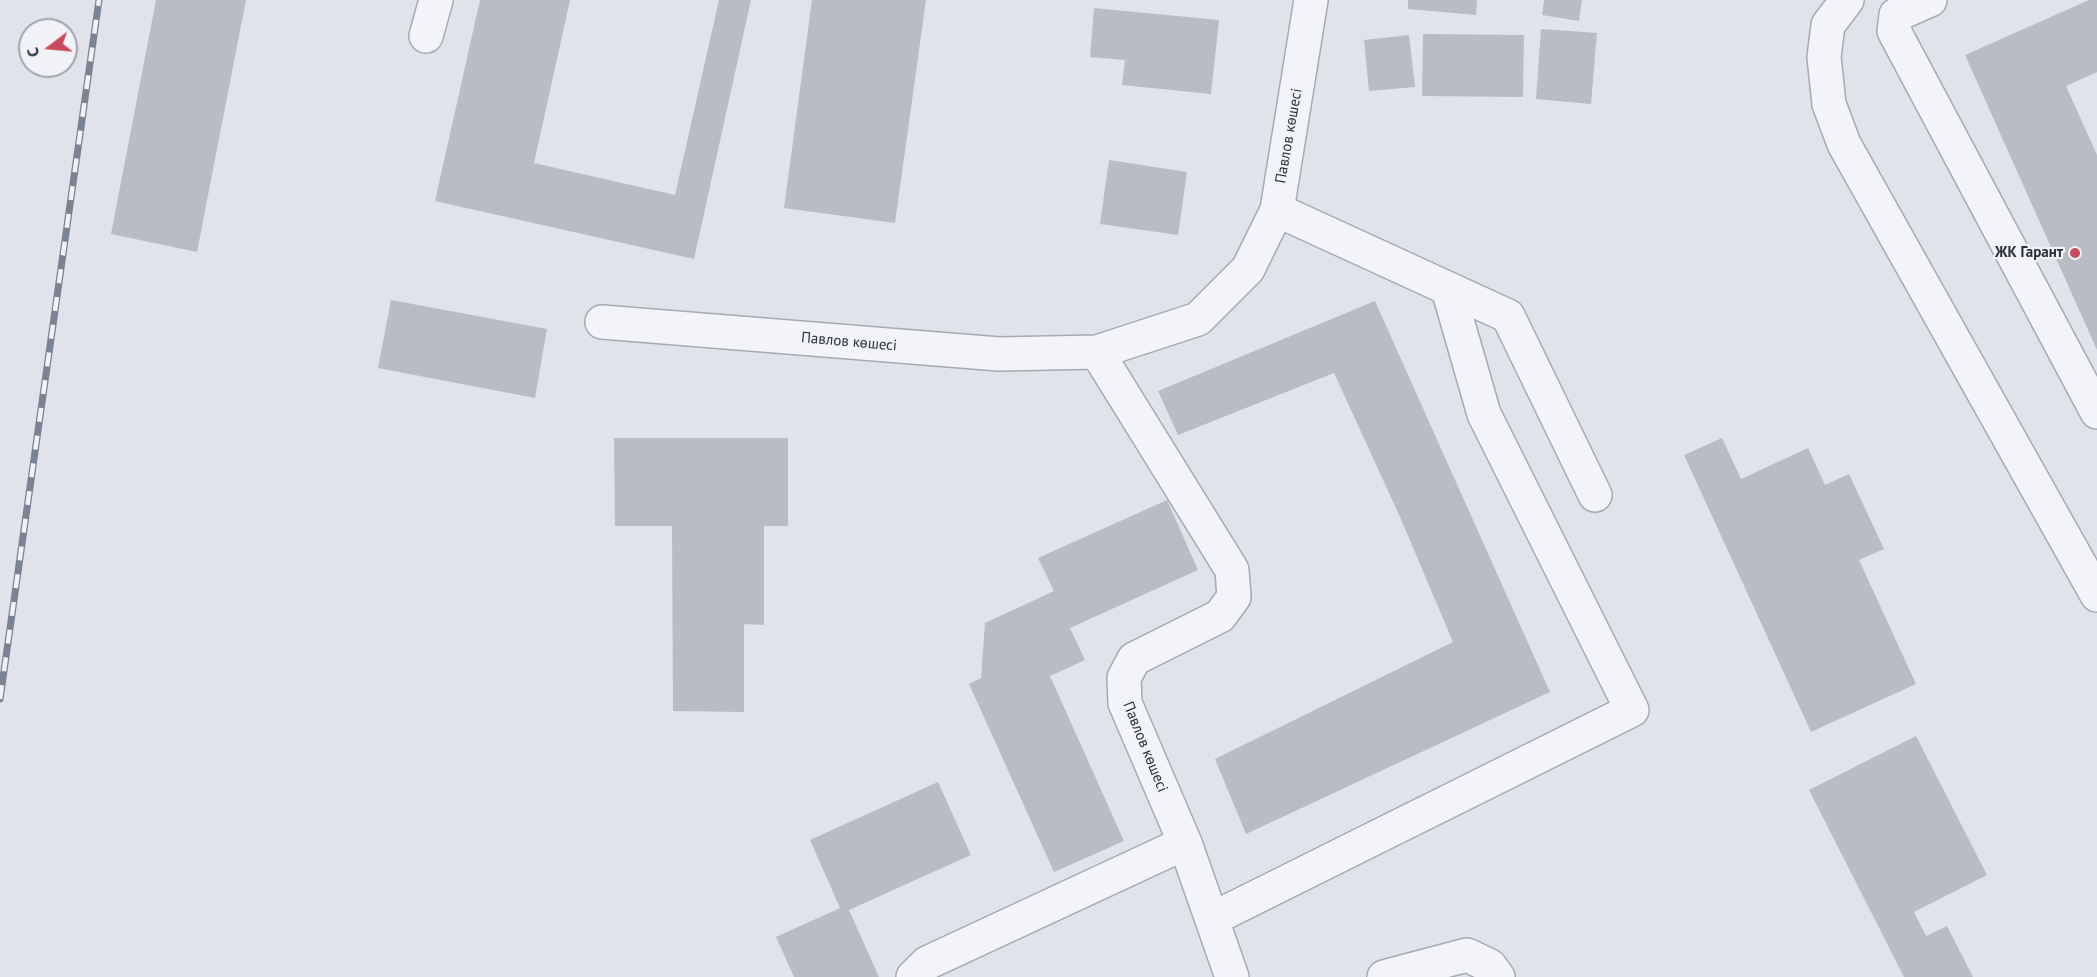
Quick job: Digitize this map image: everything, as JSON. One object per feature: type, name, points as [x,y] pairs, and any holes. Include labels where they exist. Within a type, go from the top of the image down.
[{"type":"street","points":[[426,36],[436,0]]},
{"type":"street","name":"Павлов көшесі","points":[[602,322],[999,354],[1097,352],[1198,319],[1248,269],[1277,210],[1311,0]]},
{"type":"street","points":[[1847,0],[1827,25],[1824,57],[1829,104],[1845,144],[2097,593]]},
{"type":"street","points":[[1930,0],[1896,15],[1894,31],[2097,412]]},
{"type":"street","points":[[1277,210],[1508,316],[1595,495]]},
{"type":"street","points":[[1212,919],[1632,710],[1484,414],[1448,289]]},
{"type":"street","name":"Павлов көшесі","points":[[1097,352],[1232,570],[1234,597],[1220,616],[1134,659],[1124,678],[1125,703],[1185,843],[1212,919],[1222,974]]},
{"type":"street","points":[[914,977],[927,963],[1185,843]]},
{"type":"street","points":[[1384,977],[1467,955],[1490,966],[1498,977]]},
{"type":"building","points":[[156,0],[246,0],[197,252],[111,234]]},
{"type":"building","points":[[480,0],[570,0],[534,163],[675,195],[719,0],[751,0],[694,259],[435,201]]},
{"type":"building","points":[[812,0],[926,0],[895,223],[784,208]]},
{"type":"building","points":[[1408,0],[1477,0],[1476,15],[1408,9]]},
{"type":"building","points":[[1544,0],[1582,0],[1579,21],[1542,15]]},
{"type":"building","name":"ЖК Гарант","points":[[2089,0],[2097,0],[2097,72],[2066,86],[2097,155],[2097,350],[1965,55]]},
{"type":"building","points":[[1094,8],[1219,20],[1211,94],[1122,85],[1125,60],[1090,57]]},
{"type":"building","points":[[1541,29],[1597,33],[1591,104],[1536,99]]},
{"type":"building","points":[[1423,34],[1524,35],[1523,97],[1422,96]]},
{"type":"building","points":[[1409,35],[1415,87],[1369,91],[1364,40]]},
{"type":"building","points":[[1109,160],[1187,172],[1178,235],[1100,224]]},
{"type":"building","points":[[391,300],[547,329],[535,398],[378,368]]},
{"type":"building","points":[[1375,301],[1550,692],[1246,834],[1215,759],[1453,642],[1400,517],[1334,373],[1178,435],[1158,391]]},
{"type":"building","points":[[614,438],[788,438],[788,526],[764,526],[764,625],[744,624],[744,712],[673,711],[672,526],[615,526]]},
{"type":"building","points":[[1722,438],[1741,479],[1808,448],[1825,485],[1849,474],[1884,549],[1859,560],[1916,684],[1811,732],[1684,455]]},
{"type":"building","points":[[1167,500],[1198,570],[1070,628],[1085,660],[1050,676],[1124,841],[1054,872],[969,684],[981,678],[985,623],[1054,591],[1038,558]]},
{"type":"building","points":[[1916,736],[1987,875],[1914,912],[1926,936],[1947,926],[1973,977],[1904,977],[1809,790]]},
{"type":"building","points":[[938,782],[971,855],[849,910],[879,977],[794,977],[776,937],[840,908],[810,840]]},
{"type":"railway","points":[[0,699],[99,0]]},
{"type":"place","name":"ЖК Гарант","points":[[2075,253]]}]
